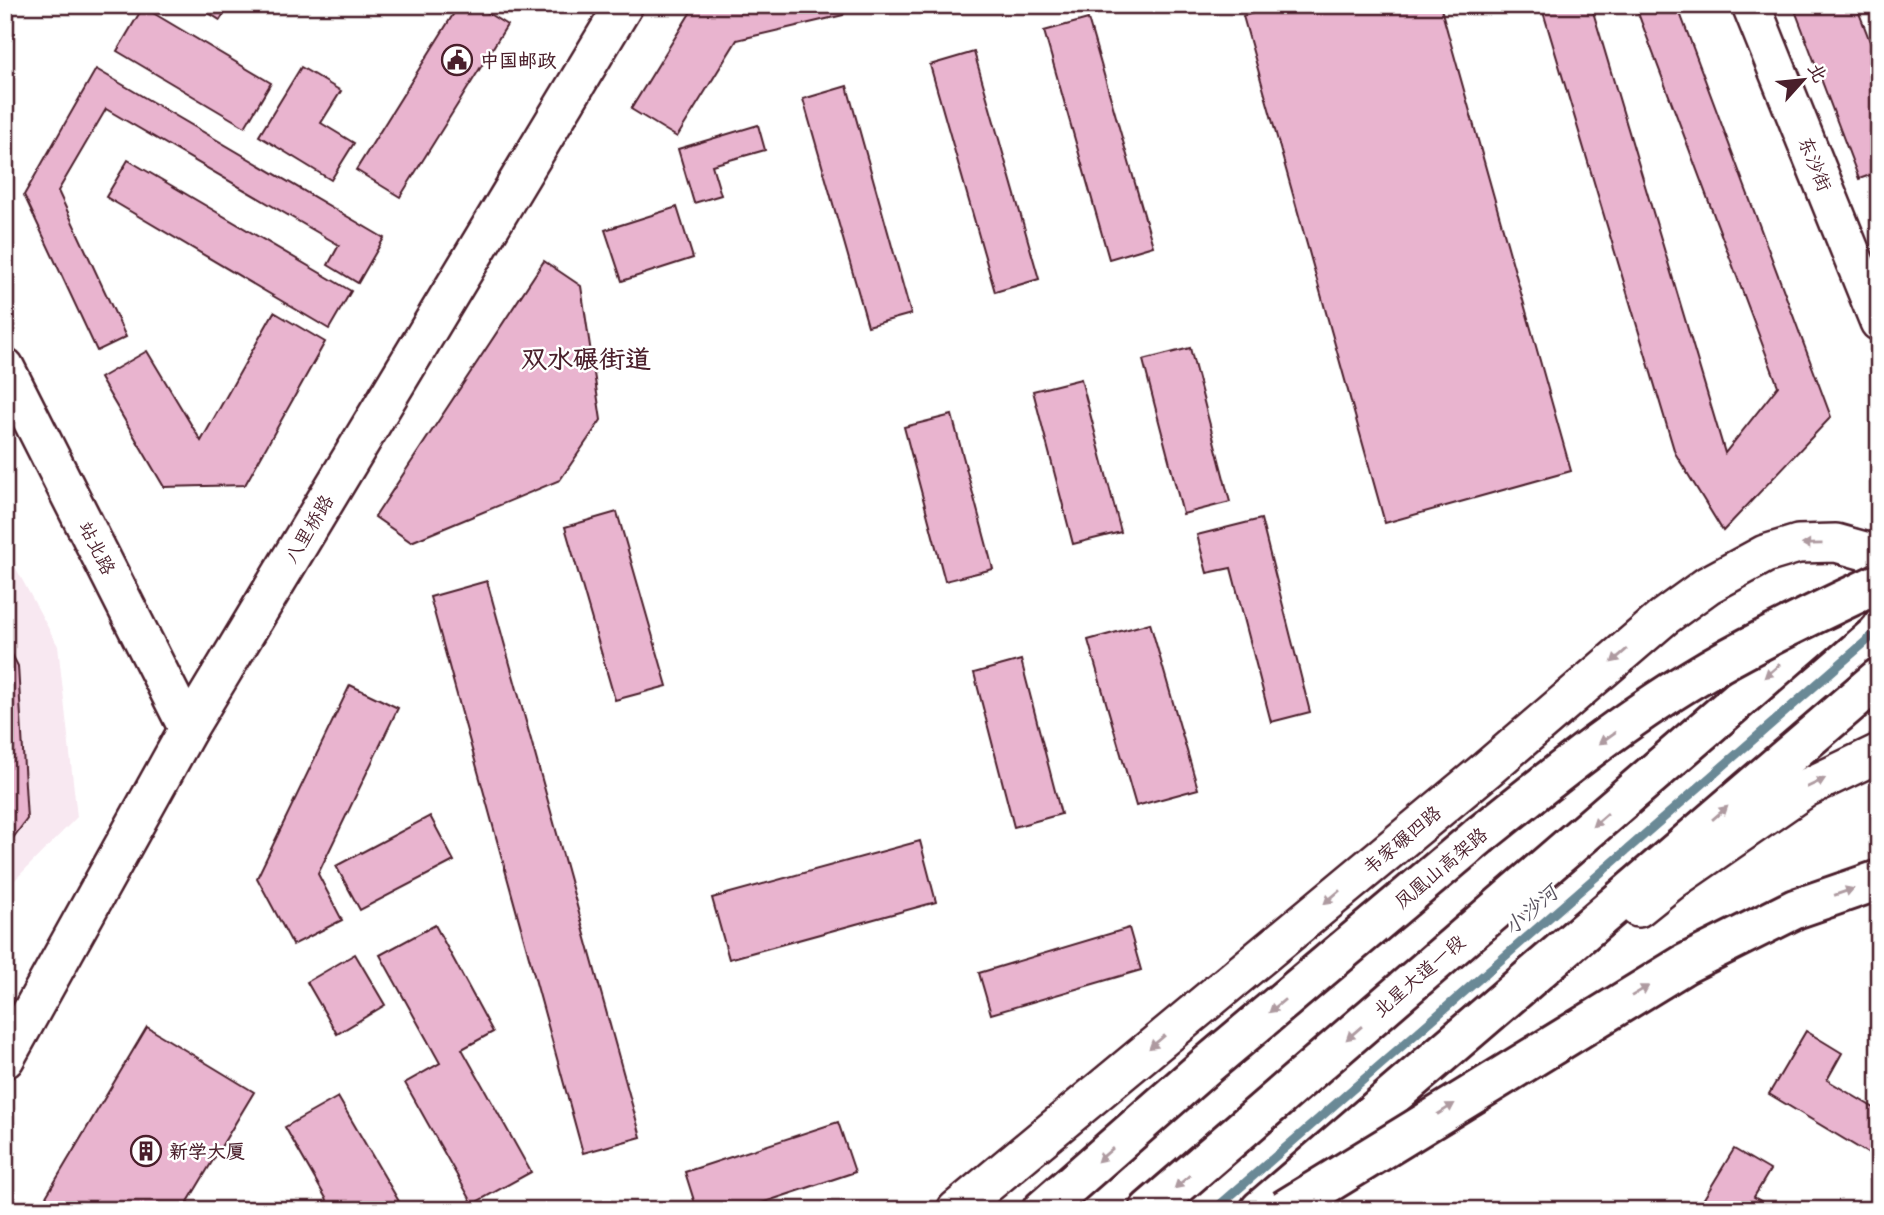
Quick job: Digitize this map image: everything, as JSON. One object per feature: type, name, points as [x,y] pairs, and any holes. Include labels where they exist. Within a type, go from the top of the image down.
[{"type":"highway","name":"凤凰山高架路","points":[[1042,1210],[1206,1066],[1479,836],[1576,759],[1693,678],[1879,580]]},
{"type":"highway","name":"北星大道一段","points":[[1149,1210],[1879,580]]},
{"type":"highway","points":[[1260,1210],[1879,678]]},
{"type":"highway","points":[[1285,1210],[1685,964],[1795,909],[1879,880]]},
{"type":"street","name":"八里桥路","points":[[5,1059],[188,729],[624,5]]},
{"type":"street","name":"东沙街","points":[[1751,5],[1879,322]]},
{"type":"street","name":"站北路","points":[[5,367],[188,729]]},
{"type":"street","name":"韦家碾四路","points":[[956,1210],[1486,770],[1664,617],[1708,584],[1765,554],[1798,544],[1836,543],[1879,555]]},
{"type":"street","points":[[1285,1210],[1516,1010],[1673,880],[1806,788],[1879,753]]},
{"type":"shaded area","points":[[5,548],[58,646],[77,817],[5,890]]},
{"type":"building","points":[[196,5],[229,5],[220,20]]},
{"type":"building","points":[[459,5],[475,5],[507,25],[400,197],[356,170]]},
{"type":"building","points":[[695,5],[849,5],[843,15],[737,40],[677,137],[631,109]]},
{"type":"building","points":[[1281,5],[1440,5],[1571,471],[1385,523],[1243,16]]},
{"type":"building","points":[[1541,5],[1591,5],[1725,453],[1778,386],[1635,5],[1677,5],[1831,417],[1723,531],[1675,453]]},
{"type":"building","points":[[1793,5],[1856,5],[1879,65],[1879,172],[1859,179]]},
{"type":"building","points":[[143,7],[271,83],[245,127],[117,51]]},
{"type":"building","points":[[1088,19],[1153,246],[1109,259],[1044,31]]},
{"type":"building","points":[[974,52],[1039,279],[995,292],[930,65]]},
{"type":"building","points":[[301,67],[341,91],[321,123],[354,143],[331,180],[259,136]]},
{"type":"building","points":[[96,69],[384,238],[358,283],[328,265],[339,245],[106,109],[58,191],[126,337],[97,351],[24,195]]},
{"type":"building","points":[[847,86],[911,314],[868,326],[803,99]]},
{"type":"building","points":[[758,125],[765,150],[712,165],[721,195],[694,203],[678,149]]},
{"type":"building","points":[[128,160],[351,291],[329,329],[106,197]]},
{"type":"building","points":[[677,207],[693,258],[622,281],[605,230]]},
{"type":"building","points":[[544,261],[581,286],[601,420],[560,480],[411,542],[375,517]]},
{"type":"building","points":[[274,312],[325,342],[245,485],[164,487],[100,378],[147,351],[201,441]]},
{"type":"building","points":[[1190,348],[1230,502],[1183,514],[1143,360]]},
{"type":"building","points":[[1081,379],[1121,532],[1073,544],[1033,391]]},
{"type":"building","points":[[952,415],[993,569],[945,581],[904,427]]},
{"type":"building","points":[[617,512],[667,686],[615,700],[565,527]]},
{"type":"building","points":[[1261,519],[1310,712],[1271,722],[1231,568],[1207,573],[1197,535]]},
{"type":"building","points":[[487,581],[641,1137],[583,1153],[430,597]]},
{"type":"building","points":[[1150,623],[1198,789],[1136,806],[1088,640]]},
{"type":"building","points":[[5,641],[18,666],[27,819],[5,849]]},
{"type":"building","points":[[1021,660],[1061,814],[1014,827],[974,673]]},
{"type":"building","points":[[350,685],[398,708],[318,874],[342,920],[293,945],[257,878]]},
{"type":"building","points":[[430,816],[454,861],[360,910],[336,866]]},
{"type":"building","points":[[920,841],[936,902],[729,959],[712,898]]},
{"type":"building","points":[[435,925],[493,1032],[462,1049],[531,1172],[473,1204],[405,1083],[440,1063],[380,955]]},
{"type":"building","points":[[1129,928],[1141,970],[991,1014],[979,973]]},
{"type":"building","points":[[355,954],[385,1005],[337,1034],[307,982]]},
{"type":"building","name":"新学大厦","points":[[147,1027],[254,1092],[183,1210],[38,1210]]},
{"type":"building","points":[[1806,1031],[1842,1053],[1827,1080],[1879,1111],[1879,1160],[1769,1094]]},
{"type":"building","points":[[338,1097],[404,1210],[310,1210],[327,1200],[285,1127]]},
{"type":"building","points":[[838,1122],[855,1172],[741,1210],[697,1210],[685,1172]]},
{"type":"building","points":[[1734,1149],[1770,1170],[1754,1197],[1776,1210],[1697,1210]]},
{"type":"waterway","name":"小沙河","points":[[1214,1210],[1871,637]]},
{"type":"place","name":"中国邮政","points":[[457,60]]},
{"type":"place","name":"新学大厦","points":[[146,1151]]},
{"type":"district","name":"双水碾街道","points":[[586,358]]}]
